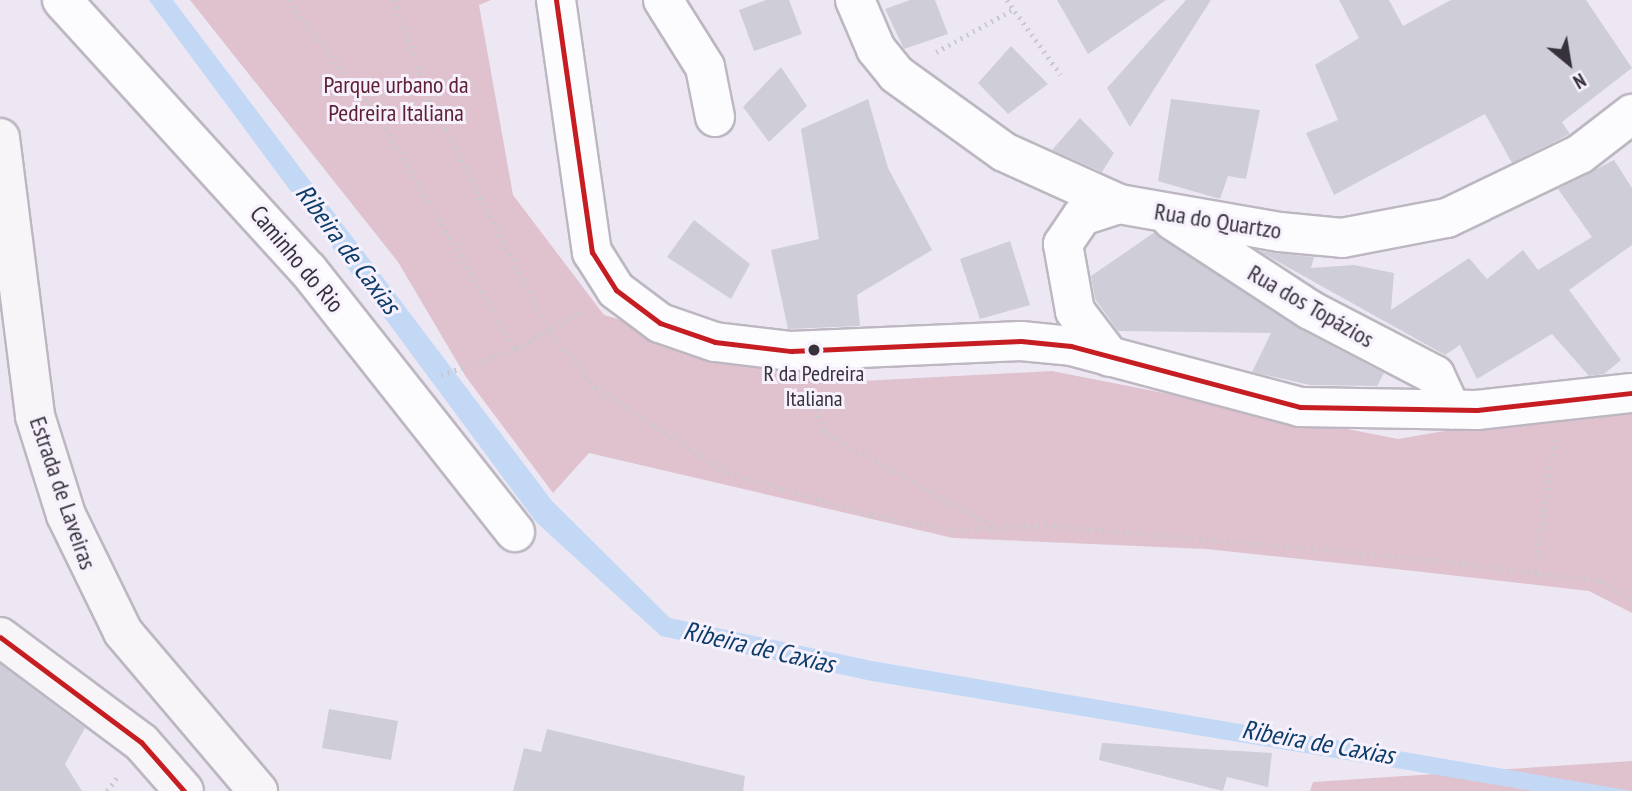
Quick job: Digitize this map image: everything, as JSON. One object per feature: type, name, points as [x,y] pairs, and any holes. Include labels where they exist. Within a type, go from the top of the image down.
[{"type":"street","name":"Caminho do Rio","points":[[62,0],[308,270],[515,532]]},
{"type":"street","points":[[556,0],[583,220],[592,252],[616,290],[660,323],[715,342],[791,351],[1021,341],[1110,357],[1300,407],[1451,410],[1559,402],[1632,393]]},
{"type":"street","points":[[663,0],[705,67],[715,117]]},
{"type":"street","name":"Rua do Quartzo","points":[[855,0],[876,49],[896,74],[1004,152],[1119,204],[1342,238],[1402,231],[1495,198],[1580,154],[1632,114]]},
{"type":"street","name":"Estrada de Laveiras","points":[[0,138],[35,416],[66,515],[123,632],[258,791]]},
{"type":"street","points":[[1110,357],[1075,311],[1063,244],[1082,216],[1119,204]]},
{"type":"street","name":"Rua dos Topázios","points":[[1159,211],[1310,310],[1435,375],[1451,410]]},
{"type":"street","points":[[0,637],[131,733],[184,791]]},
{"type":"path","points":[[288,0],[378,116],[516,349]]},
{"type":"path","points":[[394,0],[432,104],[550,332],[595,387],[728,473],[872,515],[954,530],[1046,525],[1534,573],[1600,581],[1632,598]]},
{"type":"path","points":[[1007,0],[1061,75]]},
{"type":"path","points":[[896,74],[1012,10]]},
{"type":"path","points":[[481,363],[550,332],[616,290]]},
{"type":"path","points":[[791,351],[825,433],[995,527]]},
{"type":"path","points":[[1534,573],[1559,402]]},
{"type":"green space","name":"Parque urbano da Pedreira Italiana","points":[[190,0],[491,0],[479,5],[513,195],[604,315],[843,382],[1052,371],[1398,439],[1632,399],[1632,613],[1589,591],[1414,571],[1206,549],[953,538],[589,453],[553,493],[466,377],[398,262]]},
{"type":"green space","points":[[1632,761],[1632,791],[1310,791],[1313,782]]},
{"type":"water","name":"Ribeira de Caxias","points":[[149,0],[173,0],[552,501],[670,618],[872,661],[1632,791],[1534,791],[872,681],[661,636],[536,522]]},
{"type":"building","points":[[766,0],[789,0],[802,34],[754,51],[739,10]]},
{"type":"building","points":[[910,0],[935,0],[948,34],[904,49],[885,9]]},
{"type":"building","points":[[1057,0],[1166,0],[1088,54]]},
{"type":"building","points":[[1186,0],[1211,0],[1130,127],[1107,88]]},
{"type":"building","points":[[1339,0],[1389,0],[1403,26],[1451,0],[1586,0],[1632,68],[1562,122],[1570,134],[1512,163],[1485,114],[1334,195],[1306,133],[1338,120],[1315,65],[1359,38]]},
{"type":"building","points":[[1011,46],[1048,84],[1008,114],[978,83]]},
{"type":"building","points":[[781,67],[807,106],[769,142],[743,107]]},
{"type":"building","points":[[868,99],[888,168],[932,250],[857,295],[860,326],[788,329],[771,250],[819,239],[801,129]]},
{"type":"building","points":[[1171,99],[1260,110],[1246,179],[1228,176],[1220,199],[1158,181]]},
{"type":"building","points":[[1080,118],[1114,153],[1102,172],[1052,150]]},
{"type":"building","points":[[1614,160],[1632,188],[1632,245],[1569,290],[1621,360],[1604,374],[1589,376],[1552,334],[1477,379],[1460,345],[1445,355],[1259,251],[1314,257],[1311,268],[1354,265],[1394,273],[1391,310],[1469,258],[1487,279],[1523,250],[1538,270],[1592,237],[1558,189]]},
{"type":"building","points":[[694,220],[750,264],[731,299],[667,257]]},
{"type":"building","points":[[1155,232],[1298,328],[1384,373],[1377,386],[1310,385],[1252,372],[1271,333],[1118,331],[1095,299],[1091,276]]},
{"type":"building","points":[[1010,241],[1030,305],[980,319],[960,259]]},
{"type":"building","points":[[0,664],[85,728],[65,764],[82,791],[0,791]]},
{"type":"building","points":[[329,709],[398,721],[391,760],[322,748]]},
{"type":"building","points":[[547,729],[745,776],[743,791],[513,791],[524,748],[541,752]]},
{"type":"building","points":[[1102,743],[1272,753],[1268,787],[1227,777],[1223,791],[1099,760]]},
{"type":"transit line","points":[[556,0],[592,252],[616,290],[660,323],[715,342],[791,351],[1021,341],[1071,346],[1300,407],[1477,410],[1632,393]]},
{"type":"transit line","points":[[0,637],[141,742],[184,791]]},
{"type":"place","name":"R da Pedreira Italiana","points":[[814,350]]}]
